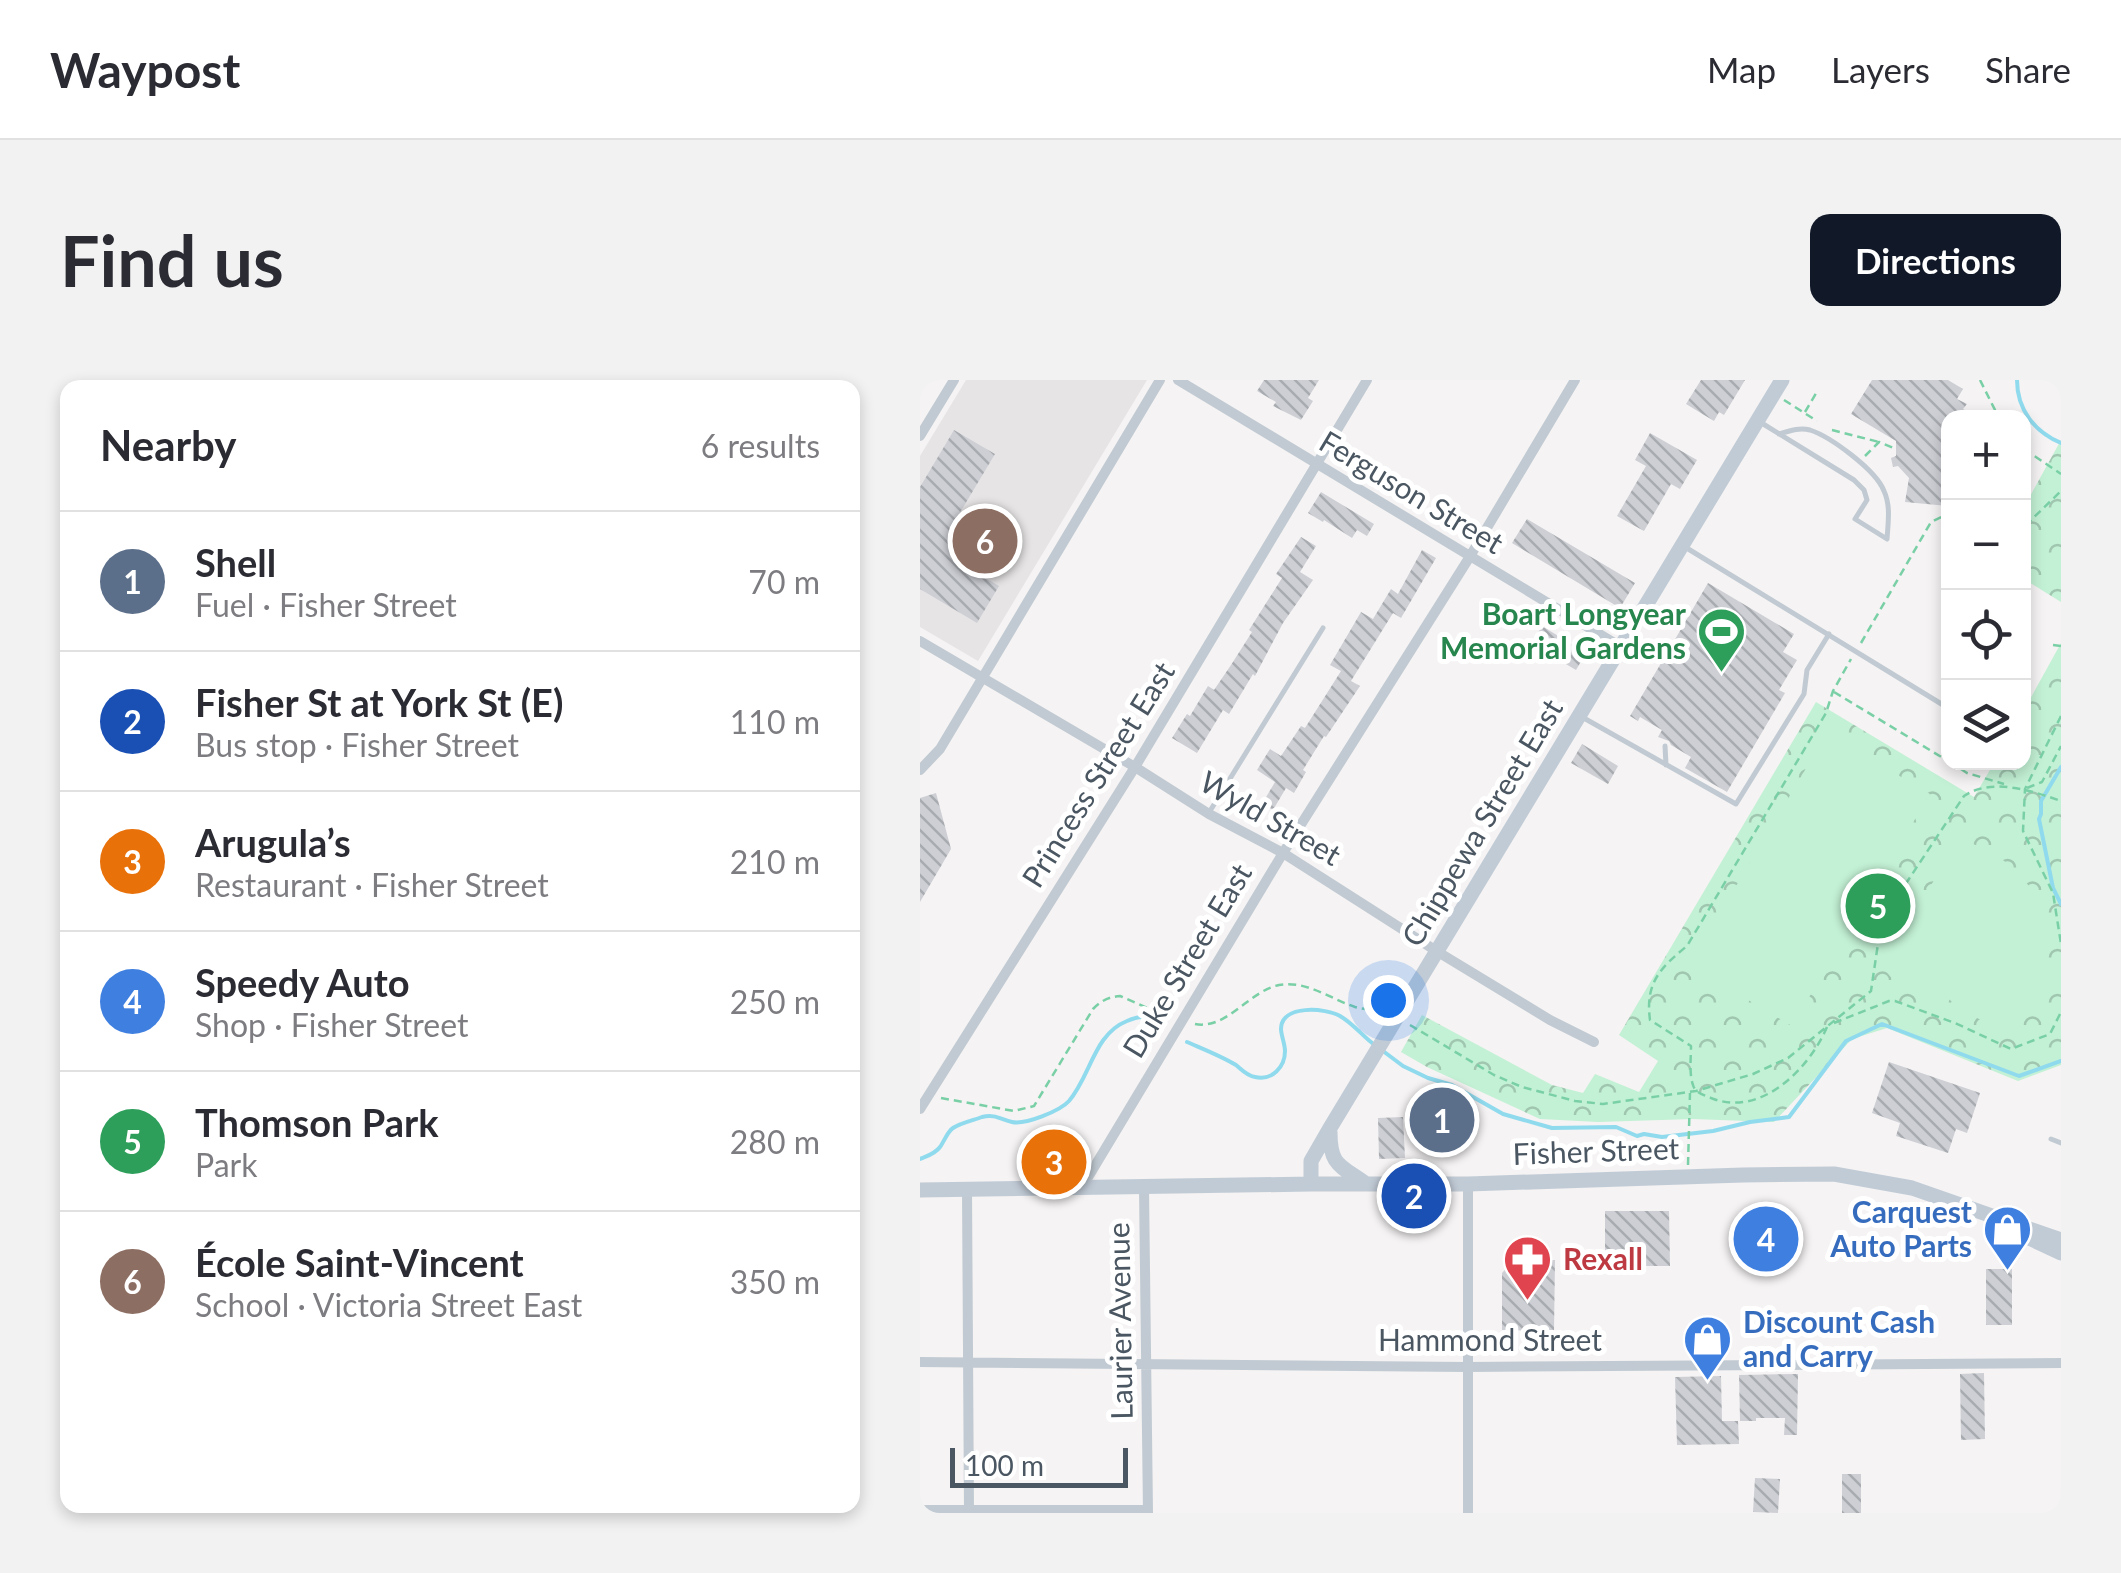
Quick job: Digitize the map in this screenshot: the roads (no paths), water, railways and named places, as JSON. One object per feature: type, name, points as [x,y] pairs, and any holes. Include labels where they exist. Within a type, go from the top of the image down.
[{"type":"main road","name":"Chippewa Street East","points":[[1311,1184],[1311,1161],[1330,1128],[1782,380]]},
{"type":"main road","points":[[1330,1128],[1334,1161],[1366,1184]]},
{"type":"main road","name":"Fisher Street","points":[[920,1190],[1468,1184],[1834,1174],[1912,1188],[2061,1240]]},
{"type":"main road","name":"Fisher Street","points":[[1970,1209],[2061,1253]]},
{"type":"street","points":[[920,436],[954,380]]},
{"type":"street","points":[[920,770],[940,749],[1160,380]]},
{"type":"street","name":"Ferguson Street","points":[[1178,380],[1620,647]]},
{"type":"street","name":"Princess Street East","points":[[920,1110],[1135,767],[1367,380]]},
{"type":"street","name":"Duke Street East","points":[[1080,1189],[1576,380]]},
{"type":"street","name":"Wyld Street","points":[[920,641],[1209,814],[1284,852],[1438,952],[1594,1042]]},
{"type":"street","points":[[1468,1184],[1468,1513]]},
{"type":"street","name":"Laurier Avenue","points":[[1144,1188],[1148,1512]]},
{"type":"street","points":[[968,1190],[969,1512]]},
{"type":"street","name":"Hammond Street","points":[[920,1362],[1468,1367],[2061,1362]]},
{"type":"street","points":[[920,1510],[1148,1512]]},
{"type":"lane","points":[[1758,420],[1779,434],[1854,480],[1864,490],[1866,500],[1855,518],[1888,539],[1889,512],[1884,490],[1870,469],[1813,431],[1799,428],[1779,434]]},
{"type":"lane","points":[[1682,545],[1941,704]]},
{"type":"lane","points":[[1209,814],[1323,628]]},
{"type":"lane","points":[[1579,716],[1736,804],[1804,694],[1808,670],[1828,634]]},
{"type":"lane","points":[[1665,746],[1666,765]]},
{"type":"lane","points":[[2051,1139],[2061,1143]]},
{"type":"waterway","points":[[2017,380],[2020,401],[2029,419],[2061,443]]},
{"type":"waterway","points":[[2061,767],[2041,801],[2039,819],[2053,888],[2061,904]]},
{"type":"waterway","points":[[1187,1042],[1250,1075],[1267,1077],[1283,1062],[1283,1021],[1296,1012],[1315,1010],[1340,1016],[1376,1046]]},
{"type":"waterway","points":[[920,1159],[936,1151],[951,1130],[963,1123],[990,1116],[1025,1121],[1058,1109],[1069,1101],[1100,1045],[1116,1027],[1141,1017],[1161,1027]]},
{"type":"waterway","points":[[1383,1051],[1403,1066],[1452,1085],[1503,1114],[1552,1128],[1616,1127],[1637,1136],[1662,1137],[1789,1117],[1846,1041],[1882,1024],[2019,1076],[2061,1061]]},
{"type":"place","name":"École Saint-Vincent","points":[[985,541]]},
{"type":"place","name":"Boart Longyear Memorial Gardens","points":[[1721,674]]},
{"type":"place","name":"Thomson Park","points":[[1878,906]]},
{"type":"place","name":"Shell","points":[[1442,1120]]},
{"type":"place","name":"Arugula’s","points":[[1054,1162]]},
{"type":"place","name":"Fisher St at York St (E)","points":[[1414,1196]]},
{"type":"place","name":"Speedy Auto","points":[[1766,1239]]},
{"type":"place","name":"Carquest Auto Parts","points":[[2007,1272]]},
{"type":"place","name":"Rexall","points":[[1528,1302]]},
{"type":"place","name":"Discount Cash and Carry","points":[[1708,1382]]}]
